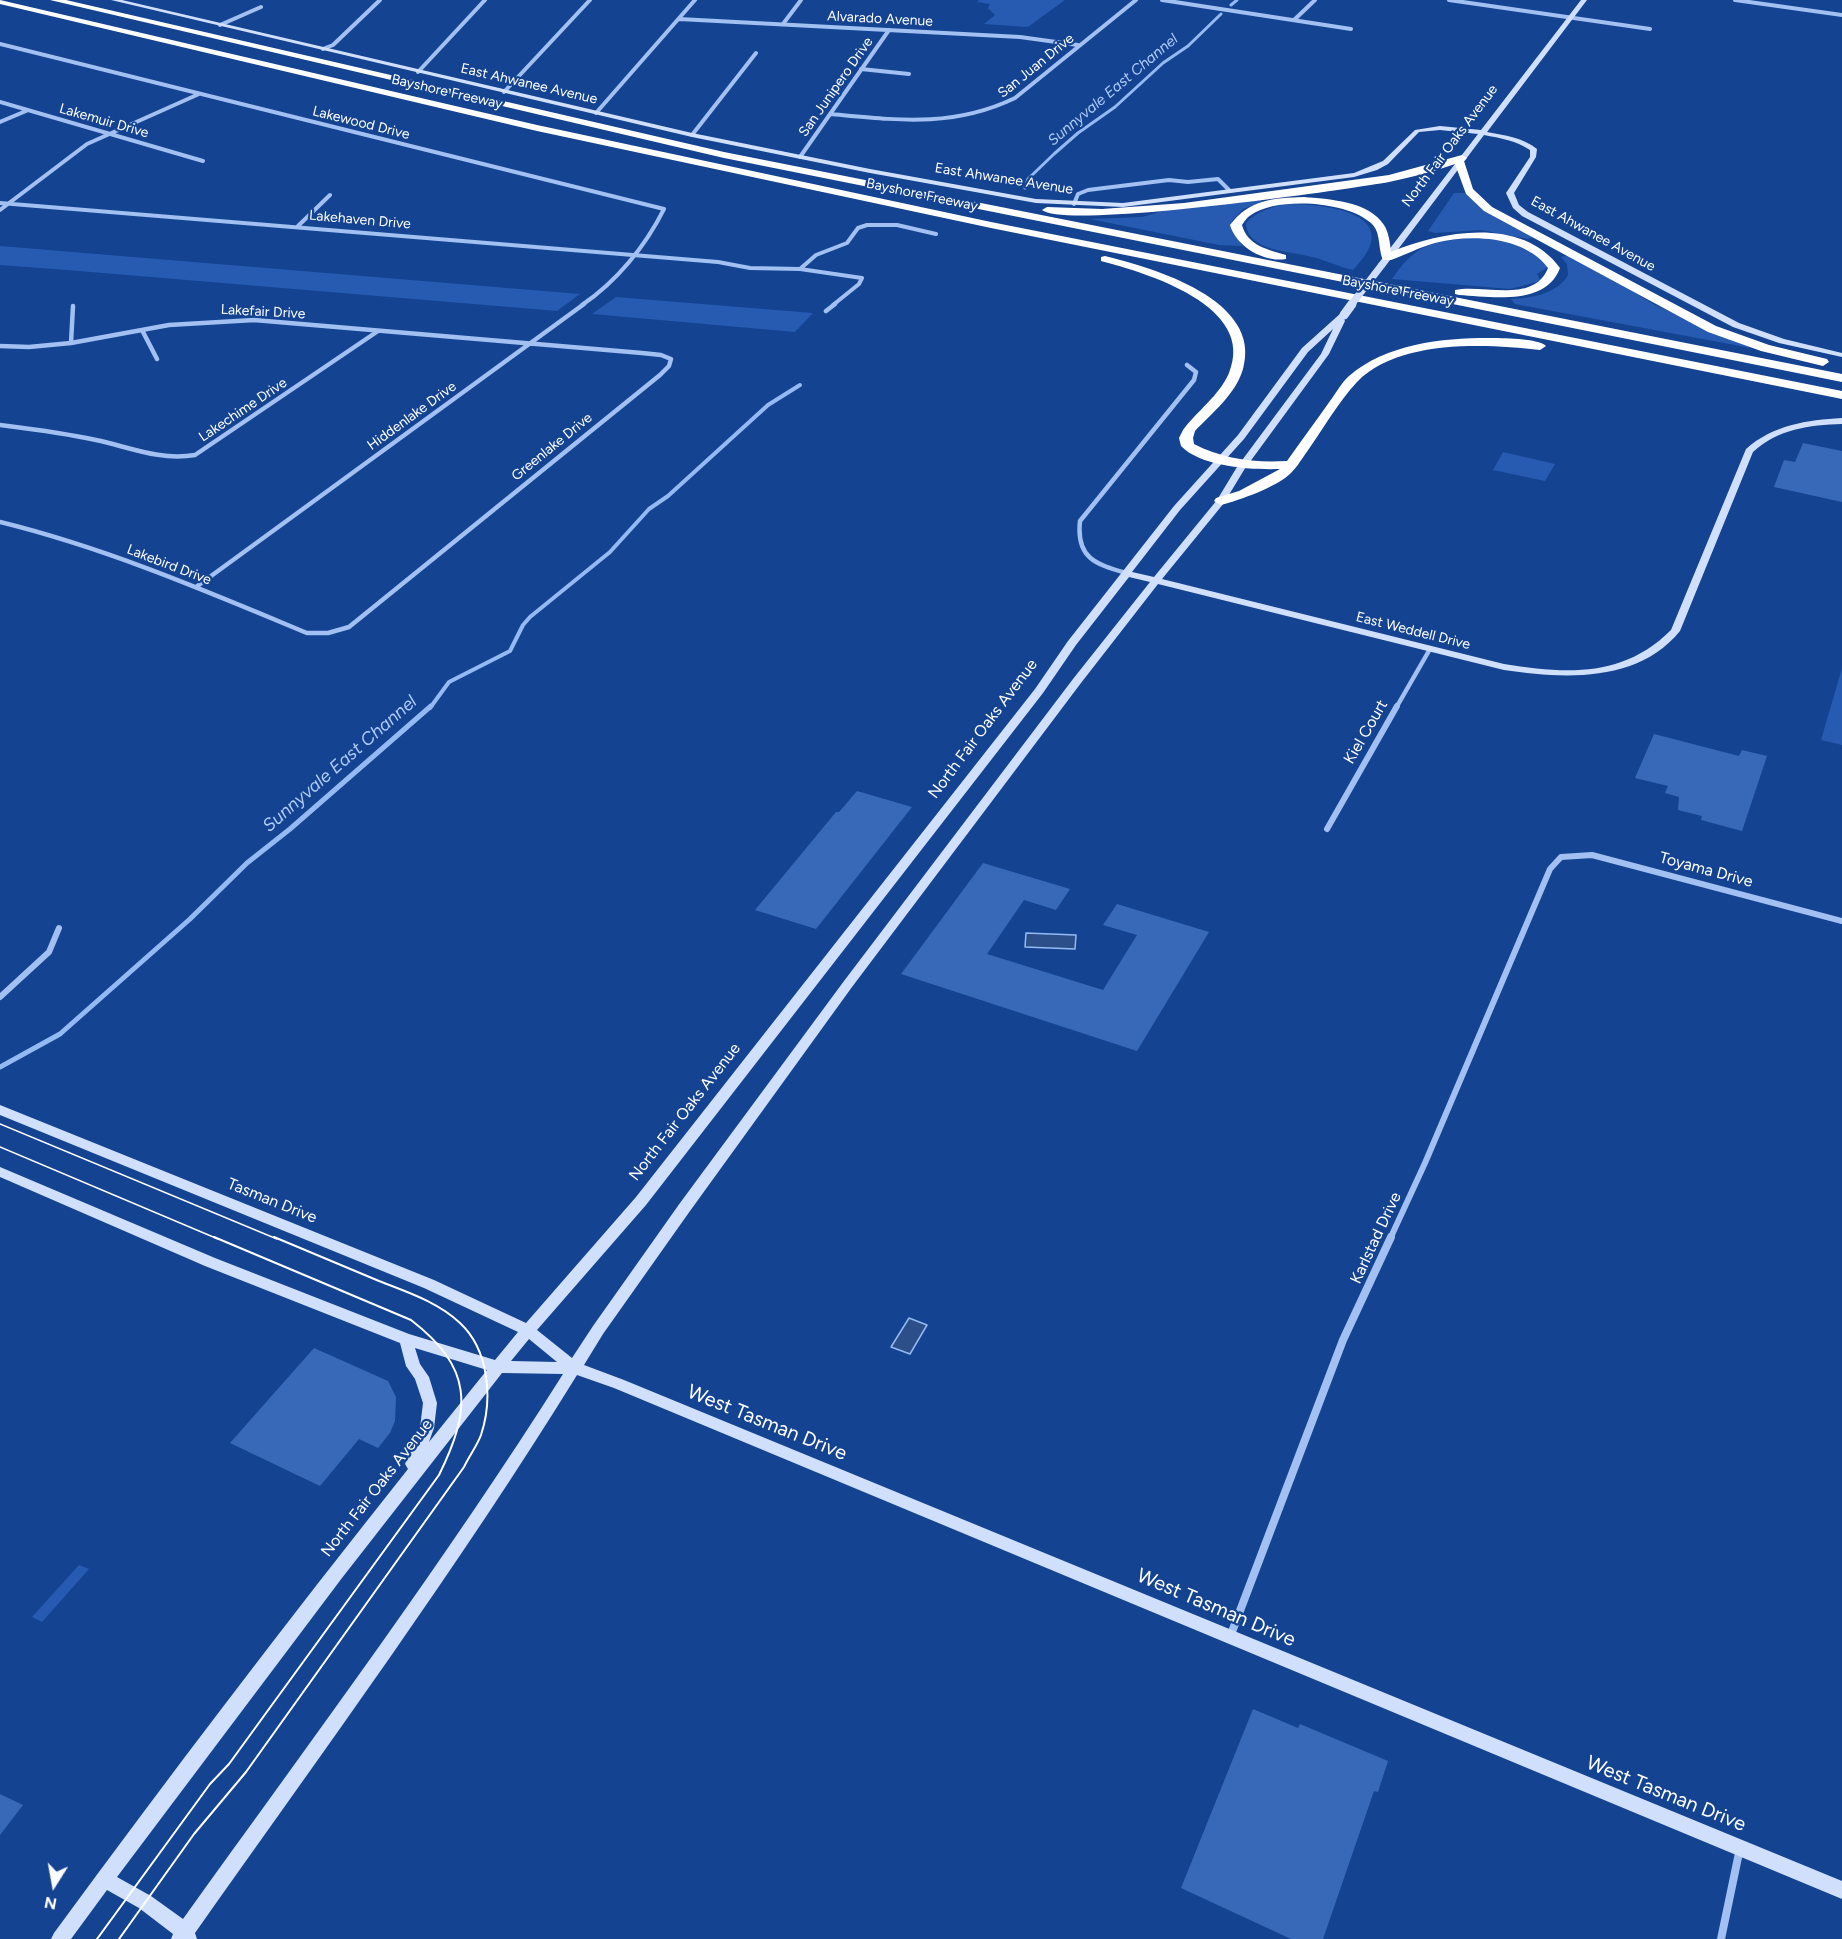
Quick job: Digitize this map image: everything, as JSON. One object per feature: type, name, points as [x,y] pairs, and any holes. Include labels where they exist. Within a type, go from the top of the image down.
[{"type":"highway","name":"Bayshore Freeway","points":[[54,0],[622,133],[903,192],[1842,378]]},
{"type":"highway","name":"Bayshore Freeway","points":[[0,1],[537,129],[991,225],[1842,395]]},
{"type":"highway","points":[[903,192],[1061,212],[1108,213],[1394,178],[1424,172],[1460,160],[1467,190],[1479,204],[1691,318],[1756,345],[1842,366]]},
{"type":"highway","points":[[1343,279],[1318,266],[1271,254],[1247,243],[1238,234],[1236,225],[1238,220],[1254,208],[1280,201],[1308,200],[1337,204],[1358,211],[1377,223],[1383,232],[1384,262],[1436,239],[1475,236],[1501,238],[1524,244],[1547,257],[1554,268],[1552,278],[1523,292],[1489,294],[1406,291]]},
{"type":"highway","points":[[991,225],[1023,239],[1114,261],[1161,276],[1194,293],[1222,314],[1239,340],[1237,369],[1229,383],[1189,430],[1186,438],[1188,446],[1200,453],[1244,463],[1273,466],[1293,464]]},
{"type":"highway","points":[[1221,501],[1244,494],[1279,476],[1293,464],[1353,379],[1367,368],[1406,351],[1458,342],[1492,342],[1554,348],[1627,362],[1693,366]]},
{"type":"street","name":"East Ahwanee Avenue","points":[[114,0],[692,135],[1036,201],[1123,205],[1371,171],[1384,166],[1413,133],[1424,129],[1446,128],[1523,142],[1534,149],[1533,157],[1510,193],[1516,206],[1525,214],[1736,325],[1782,341],[1842,355]]},
{"type":"street","points":[[139,6],[155,0]]},
{"type":"street","points":[[323,50],[333,45],[380,0]]},
{"type":"street","points":[[418,72],[485,0]]},
{"type":"street","points":[[504,92],[590,0]]},
{"type":"street","points":[[596,113],[695,0]]},
{"type":"street","points":[[783,24],[801,0]]},
{"type":"street","name":"San Juan Drive","points":[[830,114],[924,121],[972,117],[996,110],[1015,98],[1136,0]]},
{"type":"street","points":[[1162,0],[1351,29]]},
{"type":"street","points":[[1294,20],[1315,0]]},
{"type":"street","points":[[1451,0],[1650,29]]},
{"type":"street","name":"North Fair Oaks Avenue","points":[[185,1937],[465,1534],[574,1368],[685,1207],[848,984],[1120,624],[1221,501],[1227,487],[1244,463],[1315,369],[1332,342],[1344,315],[1584,0]]},
{"type":"street","points":[[1735,0],[1842,15]]},
{"type":"street","points":[[220,25],[261,7]]},
{"type":"street","name":"Alvarado Avenue","points":[[679,19],[1020,37],[1078,45]]},
{"type":"street","name":"San Junipero Drive","points":[[800,157],[889,30]]},
{"type":"street","name":"Lakewood Drive","points":[[0,44],[664,209],[634,255]]},
{"type":"street","points":[[692,135],[756,53]]},
{"type":"street","points":[[861,69],[909,74]]},
{"type":"street","points":[[0,210],[79,150],[110,133],[199,94]]},
{"type":"street","name":"Lakemuir Drive","points":[[0,102],[203,161]]},
{"type":"street","points":[[0,122],[27,110]]},
{"type":"street","points":[[1074,204],[1078,194],[1088,190],[1169,180],[1188,182],[1218,179],[1230,191]]},
{"type":"street","points":[[298,226],[330,195]]},
{"type":"street","name":"Lakehaven Drive","points":[[0,203],[718,262],[750,268],[800,270],[862,278],[859,284],[826,311]]},
{"type":"street","points":[[800,270],[817,255],[839,249],[855,236],[858,228],[866,224],[880,223],[936,234]]},
{"type":"street","name":"Hiddenlake Drive","points":[[196,587],[604,290],[634,255]]},
{"type":"street","points":[[71,343],[73,306]]},
{"type":"street","name":"North Fair Oaks Avenue","points":[[60,1939],[403,1485],[596,1250],[641,1201],[1034,697],[1072,643],[1177,508],[1222,458],[1269,400],[1305,350],[1344,315]]},
{"type":"street","name":"Lakefair Drive","points":[[0,346],[29,347],[71,343],[197,321],[254,320],[527,344]]},
{"type":"street","points":[[142,330],[157,359]]},
{"type":"street","name":"Lakechime Drive","points":[[0,424],[98,440],[165,458],[181,459],[195,454],[378,331]]},
{"type":"street","name":"Greenlake Drive","points":[[328,634],[349,627],[660,375],[669,366],[670,359],[661,355],[527,344]]},
{"type":"street","name":"East Weddell Drive","points":[[1187,365],[1196,372],[1194,380],[1080,521],[1079,544],[1087,556],[1107,568],[1126,573],[1504,667],[1542,672],[1613,668],[1658,649],[1675,631],[1749,451],[1763,439],[1783,430],[1811,423],[1842,421]]},
{"type":"street","name":"Lakebird Drive","points":[[0,522],[73,542],[196,587],[307,633],[328,634]]},
{"type":"street","name":"Kiel Court","points":[[1327,829],[1430,649]]},
{"type":"street","name":"Toyama Drive","points":[[1561,857],[1592,855],[1611,858],[1842,921]]},
{"type":"street","name":"Karlstad Drive","points":[[1230,1637],[1343,1340],[1425,1163],[1550,869],[1561,857]]},
{"type":"street","points":[[0,997],[49,952],[59,928]]},
{"type":"street","name":"Tasman Drive","points":[[0,1110],[429,1284],[529,1331]]},
{"type":"street","points":[[0,1172],[115,1219],[210,1262],[406,1339],[498,1367]]},
{"type":"street","name":"West Tasman Drive","points":[[529,1331],[574,1368]]},
{"type":"street","points":[[403,1485],[427,1428],[430,1402],[422,1377],[413,1366],[406,1339]]},
{"type":"street","name":"West Tasman Drive","points":[[498,1367],[574,1368],[620,1384],[1842,1890]]},
{"type":"street","points":[[1722,1939],[1740,1848]]},
{"type":"street","points":[[104,1879],[145,1902],[185,1937]]},
{"type":"shaded area","points":[[979,0],[1065,0],[1028,27],[984,24],[995,15],[988,8],[990,4],[977,2]]},
{"type":"shaded area","points":[[1454,193],[1464,193],[1483,209],[1535,237],[1528,239],[1481,230],[1435,233],[1428,231]]},
{"type":"shaded area","points":[[1261,199],[1262,202],[1243,209],[1232,221],[1233,233],[1243,246],[1219,245],[1090,219],[1142,217],[1163,211]]},
{"type":"shaded area","points":[[1287,204],[1323,206],[1356,216],[1367,225],[1372,236],[1368,251],[1353,270],[1317,258],[1272,249],[1254,240],[1248,233],[1246,223],[1265,210]]},
{"type":"shaded area","points":[[1471,238],[1514,243],[1533,252],[1548,267],[1537,274],[1541,281],[1510,289],[1392,279],[1409,258],[1425,247],[1445,241]]},
{"type":"shaded area","points":[[0,246],[580,294],[557,311],[0,265]]},
{"type":"shaded area","points":[[1570,255],[1635,290],[1655,305],[1751,348],[1515,304],[1511,299],[1543,294],[1557,287],[1568,275],[1567,264],[1561,257]]},
{"type":"shaded area","points":[[616,297],[813,313],[795,332],[592,314]]},
{"type":"shaded area","points":[[1503,452],[1555,464],[1545,481],[1493,470]]},
{"type":"shaded area","points":[[1842,668],[1842,745],[1821,740]]},
{"type":"shaded area","points":[[1026,933],[1076,935],[1075,949],[1025,947]]},
{"type":"shaded area","points":[[909,1318],[927,1325],[910,1354],[891,1347]]},
{"type":"shaded area","points":[[79,1565],[89,1569],[42,1622],[32,1617]]},
{"type":"building","points":[[1803,443],[1842,451],[1842,502],[1774,487],[1784,460],[1795,462]]},
{"type":"building","points":[[1654,734],[1739,756],[1742,750],[1767,756],[1742,831],[1701,820],[1702,816],[1678,810],[1679,797],[1665,793],[1668,786],[1635,778]]},
{"type":"building","points":[[857,791],[912,807],[816,929],[755,910],[836,812],[839,812]]},
{"type":"building","points":[[983,863],[1070,889],[1056,910],[1024,900],[987,954],[1103,990],[1137,935],[1103,925],[1117,904],[1209,932],[1137,1051],[901,974]]},
{"type":"building","points":[[314,1348],[388,1381],[396,1397],[395,1421],[390,1433],[378,1448],[359,1439],[320,1486],[230,1443]]},
{"type":"building","points":[[1253,1709],[1298,1728],[1300,1724],[1388,1761],[1378,1792],[1374,1791],[1323,1939],[1291,1939],[1181,1888]]},
{"type":"building","points":[[0,1794],[23,1805],[0,1835]]},
{"type":"waterway","name":"Sunnyvale East Channel","points":[[1231,5],[1237,0]]},
{"type":"waterway","name":"Sunnyvale East Channel","points":[[1025,188],[1028,179],[1054,154],[1078,133],[1115,107],[1163,63],[1188,46],[1221,14]]},
{"type":"waterway","name":"Sunnyvale East Channel","points":[[430,708],[449,682],[510,651],[523,625],[530,617],[610,552],[649,509],[668,496],[768,405],[800,385]]},
{"type":"waterway","name":"Sunnyvale East Channel","points":[[0,1067],[60,1034],[190,919],[247,863],[290,829],[431,706]]},
{"type":"tram line","points":[[0,1124],[277,1239]]},
{"type":"tram line","points":[[0,1147],[218,1239]]},
{"type":"tram line","points":[[97,1939],[210,1784],[229,1764],[439,1475],[450,1451],[461,1409],[461,1390],[456,1372],[446,1355],[411,1320],[214,1237]]},
{"type":"tram line","points":[[119,1939],[194,1834],[246,1772],[464,1467],[479,1439],[485,1421],[487,1391],[483,1361],[470,1334],[460,1323],[442,1309],[422,1298],[274,1237]]}]
